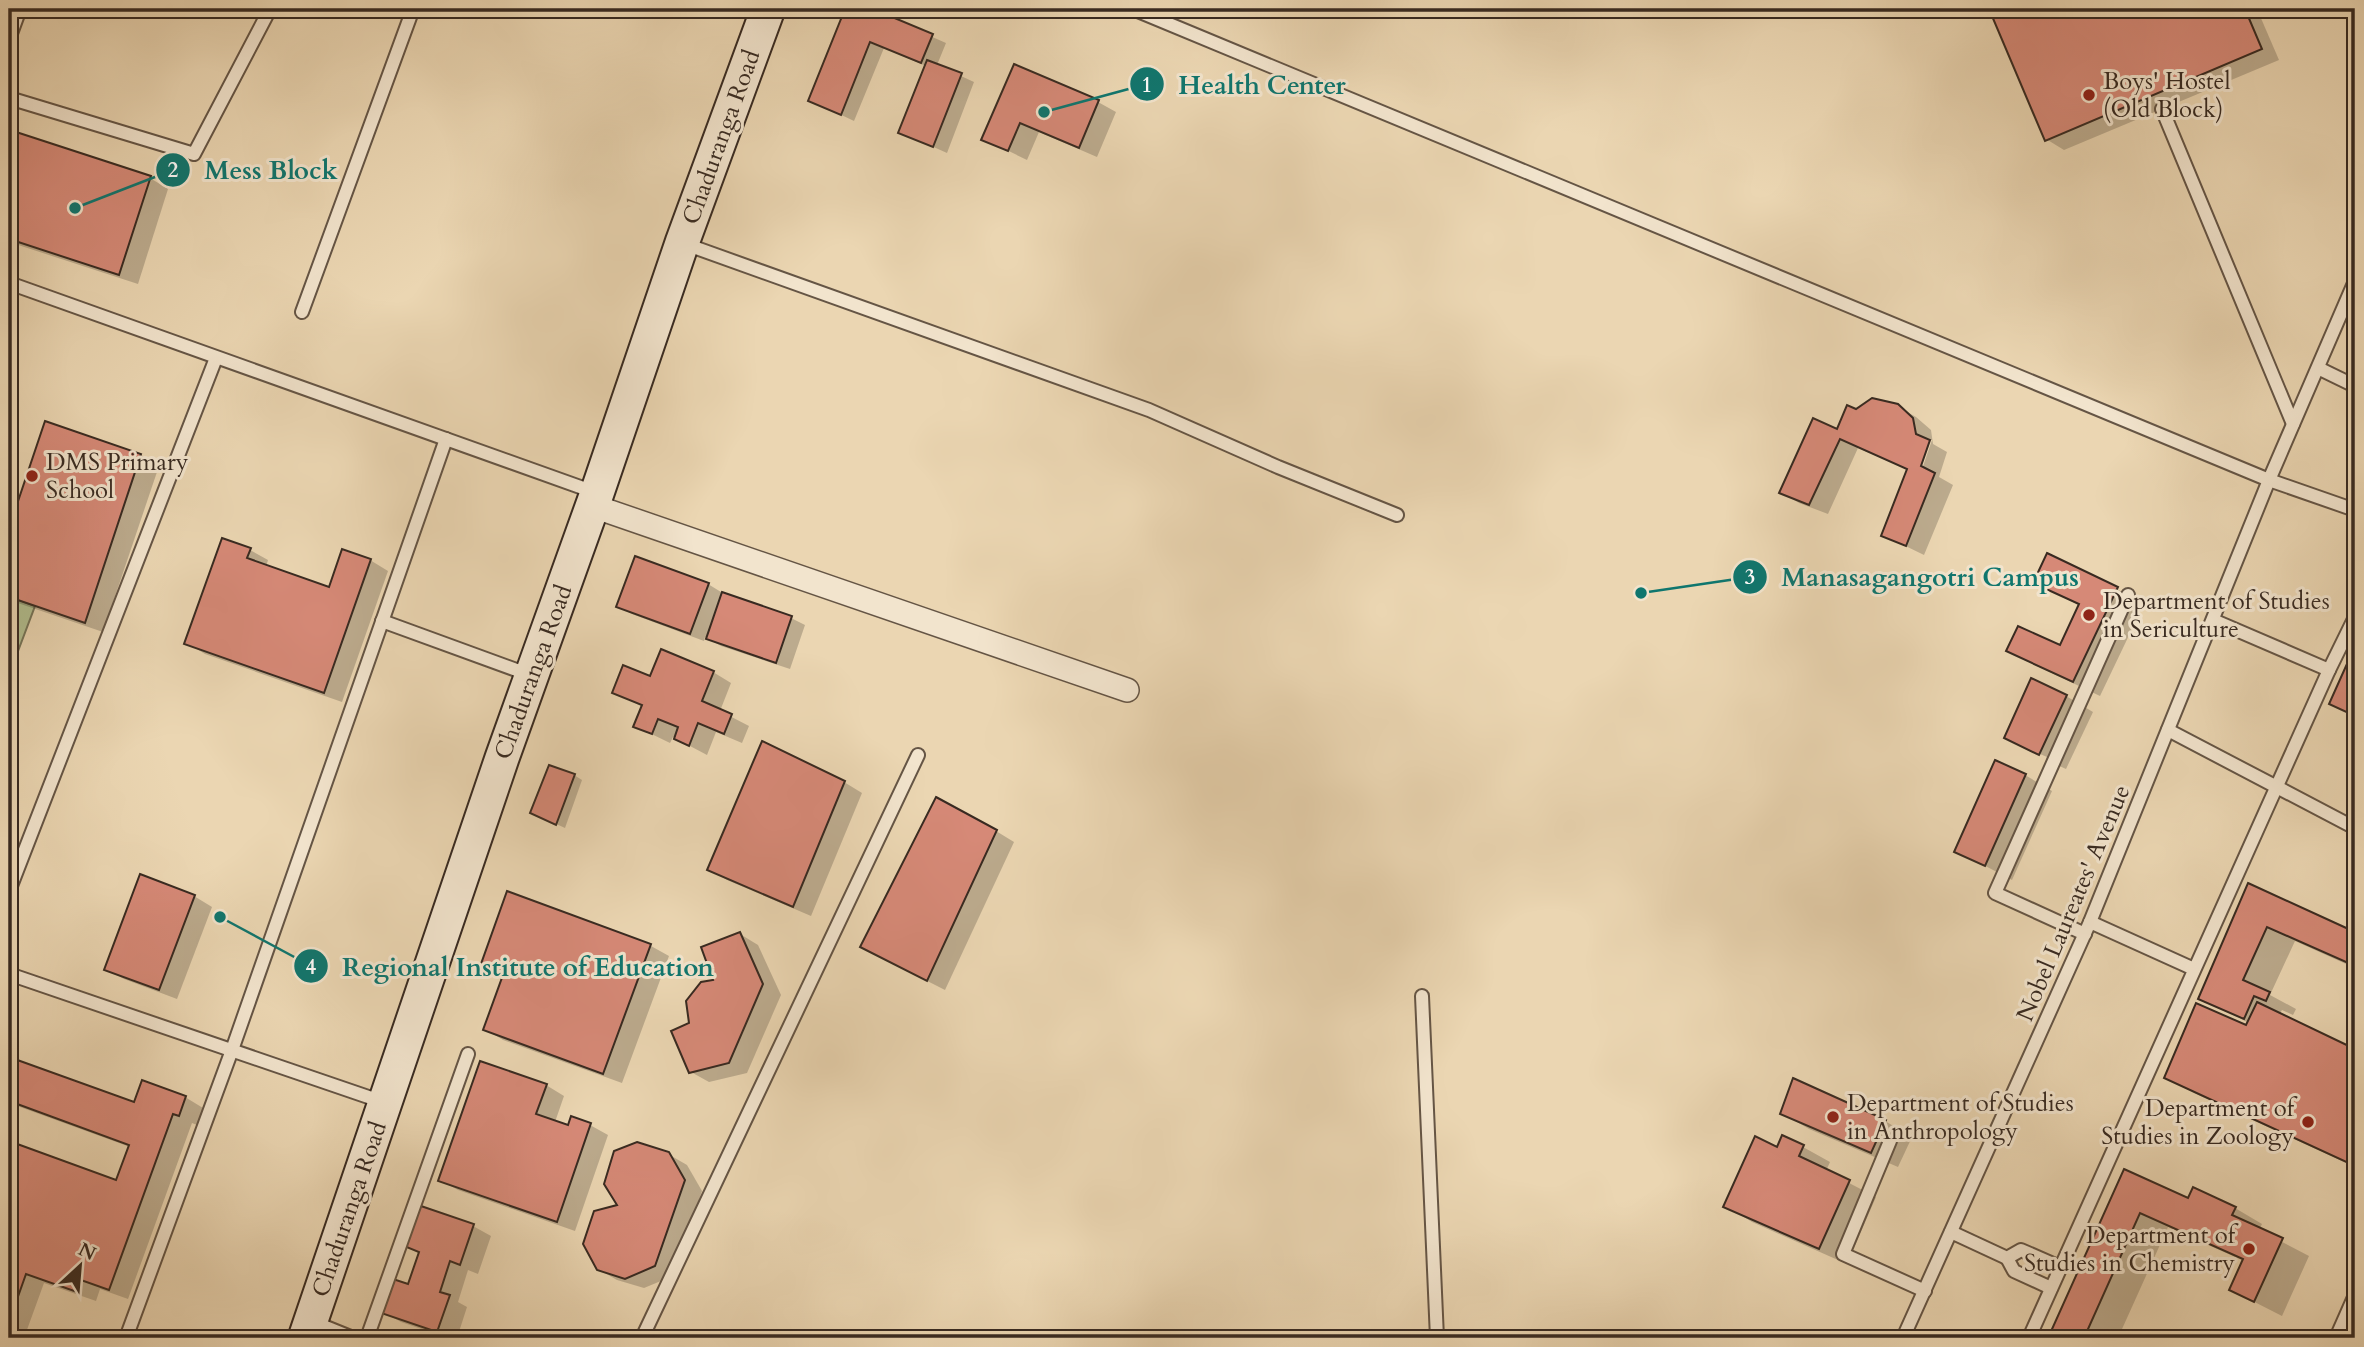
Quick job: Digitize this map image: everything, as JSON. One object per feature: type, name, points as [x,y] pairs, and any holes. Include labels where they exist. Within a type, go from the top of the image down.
[{"type":"street","name":"Chaduranga Road","points":[[308,1330],[384,1102],[682,243],[768,9]]},
{"type":"street","points":[[595,500],[1127,690]]},
{"type":"lane","points":[[9,39],[20,9]]},
{"type":"lane","points":[[9,98],[194,154],[270,9]]},
{"type":"lane","points":[[302,312],[413,9]]},
{"type":"lane","points":[[1133,9],[2269,480],[2355,510]]},
{"type":"lane","points":[[2162,109],[2293,424]]},
{"type":"lane","points":[[682,243],[1149,410],[1278,467],[1397,515]]},
{"type":"lane","name":"Nobel Laureates' Avenue","points":[[1903,1338],[2088,928],[2269,480],[2355,281]]},
{"type":"lane","points":[[9,283],[446,439],[595,500]]},
{"type":"lane","points":[[9,891],[216,358]]},
{"type":"lane","points":[[2318,368],[2355,386]]},
{"type":"lane","points":[[126,1338],[232,1050],[446,439]]},
{"type":"lane","points":[[2128,595],[1995,893],[2194,969]]},
{"type":"lane","points":[[2029,1338],[2355,617]]},
{"type":"lane","points":[[2213,620],[2329,670]]},
{"type":"lane","points":[[382,621],[532,676]]},
{"type":"lane","points":[[2168,730],[2355,828]]},
{"type":"lane","points":[[642,1338],[918,755]]},
{"type":"lane","points":[[9,974],[384,1102]]},
{"type":"lane","points":[[1422,996],[1437,1338]]},
{"type":"lane","points":[[367,1338],[468,1054]]},
{"type":"lane","points":[[1890,1141],[1843,1254],[1925,1291]]},
{"type":"lane","points":[[1951,1232],[2007,1258],[2014,1271],[2051,1288]]},
{"type":"lane","points":[[2007,1258],[2021,1250],[2060,1267]]},
{"type":"lane","points":[[2336,1338],[2355,1295]]},
{"type":"lane","points":[[308,1330],[353,1338]]},
{"type":"green space","points":[[9,596],[35,606],[9,675]]},
{"type":"building","points":[[845,9],[873,9],[933,34],[921,63],[870,42],[841,115],[808,101]]},
{"type":"building","name":"Boys' Hostel (Old Block)","points":[[1989,9],[2245,9],[2262,49],[2045,141]]},
{"type":"building","points":[[927,60],[962,73],[933,147],[898,133]]},
{"type":"building","points":[[1014,64],[1099,100],[1079,148],[1020,123],[1008,151],[981,140]]},
{"type":"building","points":[[10,130],[151,176],[119,275],[9,239]]},
{"type":"building","points":[[1872,398],[1898,404],[1913,418],[1916,434],[1930,440],[1921,466],[1935,473],[1906,546],[1881,536],[1907,469],[1840,439],[1809,505],[1779,493],[1813,418],[1837,429],[1847,405],[1856,409]]},
{"type":"building","points":[[45,421],[141,454],[85,623],[9,597],[9,528]]},
{"type":"building","points":[[222,538],[251,548],[247,558],[329,587],[342,549],[371,559],[324,693],[184,644]]},
{"type":"building","name":"Department of Studies in Sericulture","points":[[2047,553],[2118,587],[2073,682],[2006,651],[2018,626],[2060,645],[2079,604],[2033,583]]},
{"type":"building","points":[[635,556],[709,583],[690,634],[616,607]]},
{"type":"building","points":[[722,592],[792,616],[776,663],[706,639]]},
{"type":"building","points":[[2355,646],[2355,716],[2329,704]]},
{"type":"building","points":[[661,649],[714,671],[702,701],[732,714],[724,734],[698,723],[689,746],[674,739],[678,727],[658,719],[652,734],[633,727],[642,705],[612,693],[623,665],[650,676]]},
{"type":"building","name":"Department of Studies in Sericulture","points":[[2031,678],[2067,695],[2039,755],[2004,738]]},
{"type":"building","points":[[762,741],[845,781],[793,907],[707,870]]},
{"type":"building","points":[[1995,760],[2026,774],[1985,866],[1954,852]]},
{"type":"building","points":[[549,765],[575,774],[556,825],[530,813]]},
{"type":"building","points":[[936,797],[997,830],[927,981],[860,947]]},
{"type":"building","points":[[140,874],[195,895],[159,990],[104,970]]},
{"type":"building","points":[[2248,883],[2355,932],[2355,966],[2267,927],[2243,980],[2270,992],[2266,1001],[2254,996],[2244,1019],[2198,999]]},
{"type":"building","points":[[507,891],[651,944],[603,1074],[483,1030],[504,972],[481,964]]},
{"type":"building","points":[[740,932],[763,984],[729,1063],[689,1073],[671,1031],[689,1023],[686,1001],[701,982],[713,980],[701,947]]},
{"type":"building","name":"Department of Studies in Zoology","points":[[2257,1002],[2355,1049],[2355,1166],[2164,1078],[2196,1003],[2246,1025]]},
{"type":"building","points":[[9,1057],[134,1102],[142,1080],[186,1096],[179,1116],[173,1114],[109,1290],[81,1280],[77,1292],[26,1274],[9,1322],[9,1141],[116,1180],[129,1145],[9,1101]]},
{"type":"building","points":[[480,1061],[547,1084],[536,1114],[568,1125],[571,1116],[591,1123],[557,1222],[438,1181]]},
{"type":"building","name":"Department of Studies in Anthropology","points":[[1793,1078],[1886,1120],[1871,1153],[1780,1114]]},
{"type":"building","points":[[1782,1135],[1804,1145],[1799,1156],[1850,1180],[1819,1249],[1723,1207],[1755,1136],[1777,1147]]},
{"type":"building","points":[[637,1142],[669,1152],[685,1180],[655,1266],[625,1279],[597,1270],[583,1244],[594,1211],[617,1205],[604,1184],[614,1151]]},
{"type":"building","name":"Department of Studies in Chemistry","points":[[2124,1169],[2188,1198],[2193,1187],[2236,1207],[2232,1215],[2283,1238],[2254,1302],[2229,1290],[2243,1259],[2140,1213],[2084,1338],[2048,1338]]},
{"type":"building","points":[[418,1205],[474,1224],[460,1265],[450,1261],[440,1292],[450,1295],[437,1332],[381,1313],[393,1279],[408,1284],[419,1252],[404,1246]]},
{"type":"place","name":"Boys' Hostel (Old Block)","points":[[2089,95]]},
{"type":"place","name":"Health Center","points":[[1044,112]]},
{"type":"place","name":"Mess Block","points":[[75,208]]},
{"type":"place","name":"DMS Primary School","points":[[32,476]]},
{"type":"place","name":"Manasagangotri Campus","points":[[1641,593]]},
{"type":"place","name":"Department of Studies in Sericulture","points":[[2089,615]]},
{"type":"place","name":"Regional Institute of Education","points":[[220,917]]},
{"type":"place","name":"Department of Studies in Anthropology","points":[[1833,1117]]},
{"type":"place","name":"Department of Studies in Zoology","points":[[2308,1122]]},
{"type":"place","name":"Department of Studies in Chemistry","points":[[2249,1249]]}]
